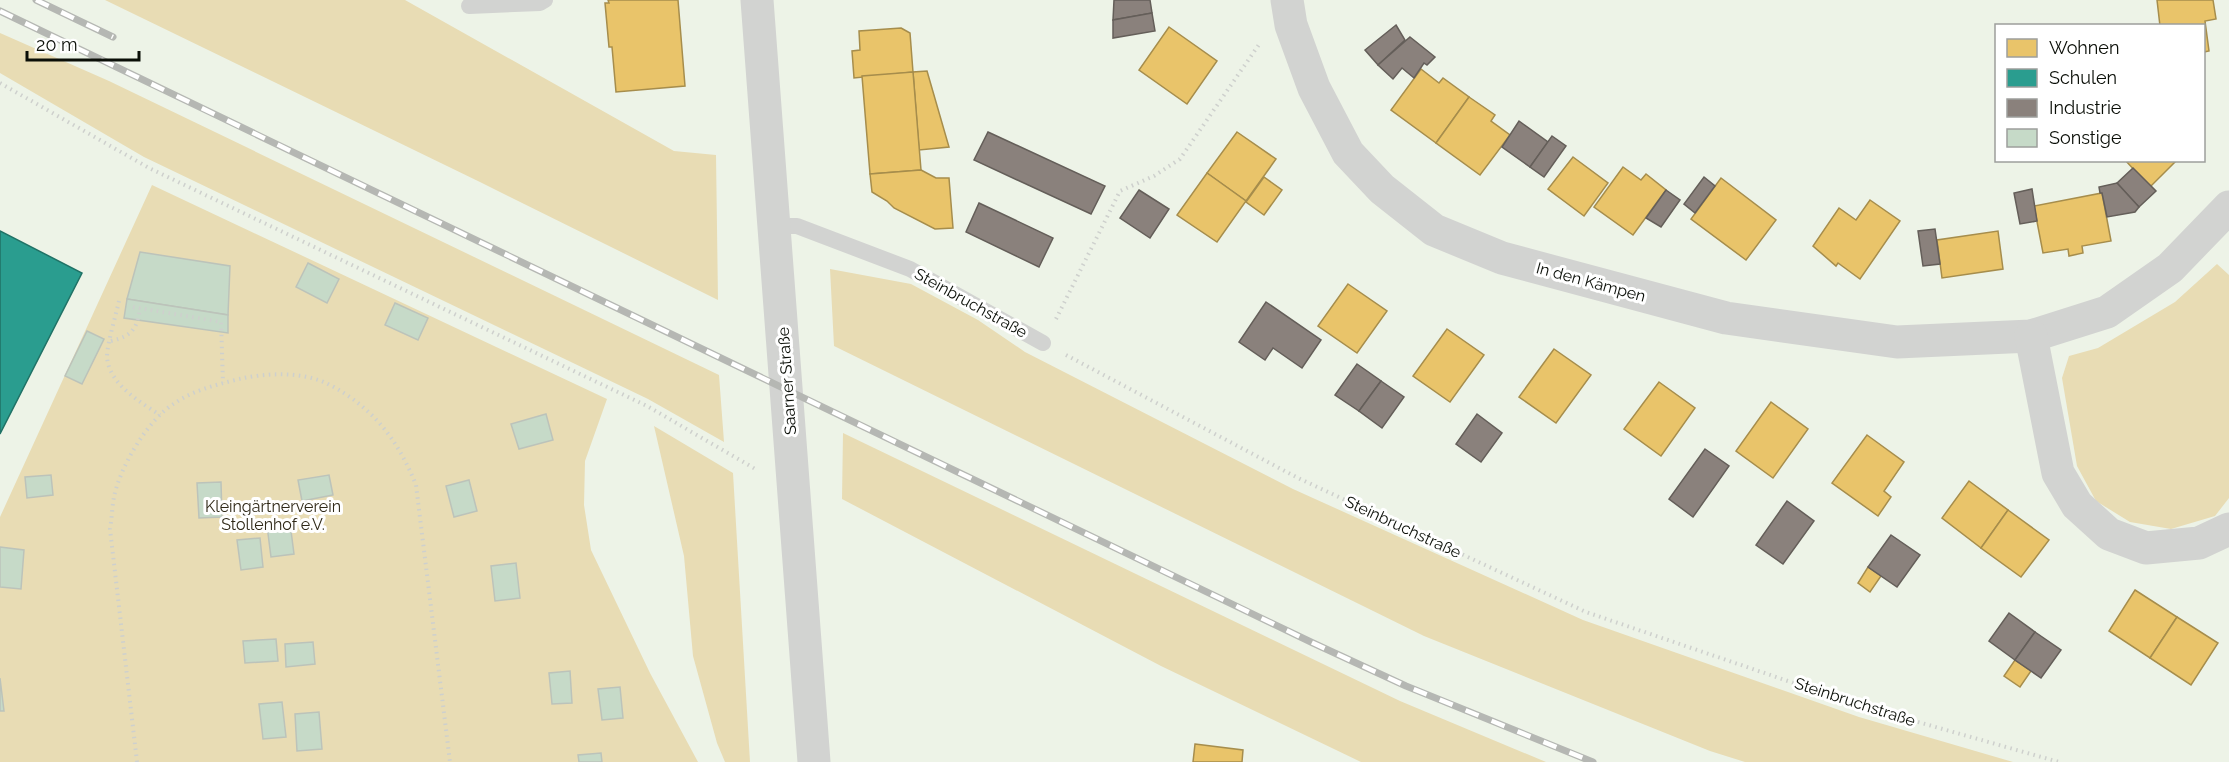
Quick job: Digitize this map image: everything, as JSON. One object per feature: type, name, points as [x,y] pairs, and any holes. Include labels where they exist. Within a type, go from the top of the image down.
[{"type":"street","name":"Saarner Straße","points":[[757,0],[814,762]]},
{"type":"street","name":"In den Kämpen","points":[[1289,13],[1314,88],[1348,153],[1382,189],[1434,230],[1502,258],[1726,318],[1897,342],[2031,336],[2107,312],[2170,268],[2229,207]]},
{"type":"street","points":[[2031,336],[2058,473],[2077,505],[2109,534],[2146,548],[2199,543],[2229,530]]},
{"type":"lane","points":[[470,6],[540,3],[545,0]]},
{"type":"lane","name":"Steinbruchstraße","points":[[776,233],[797,226],[910,269],[1043,343]]},
{"type":"path","points":[[1043,343],[1120,191],[1154,176],[1180,159],[1262,39],[1289,13]]},
{"type":"path","points":[[0,83],[149,168],[647,406],[760,471],[794,479]]},
{"type":"path","points":[[119,301],[107,357],[114,375],[129,394],[160,415]]},
{"type":"path","points":[[133,307],[221,322],[223,383]]},
{"type":"path","points":[[111,341],[130,333],[138,323],[140,308]]},
{"type":"path","name":"Steinbruchstraße","points":[[1043,343],[1298,478],[1586,612],[1858,705],[2060,762]]},
{"type":"path","points":[[137,762],[111,529],[114,497],[121,476],[135,447],[160,415],[174,403],[198,390],[223,383],[252,376],[275,375],[300,377],[327,383],[349,397],[370,413],[390,434],[405,458],[417,485],[450,762]]},
{"type":"green space","points":[[105,0],[405,0],[674,151],[716,155],[718,300],[482,183]]},
{"type":"green space","points":[[0,33],[109,81],[719,375],[724,442],[648,399],[144,157],[0,73]]},
{"type":"green space","name":"Kleingärtnerverein Stollenhof e.V.","points":[[152,185],[607,399],[585,461],[584,505],[591,550],[650,673],[698,762],[0,762],[0,517]]},
{"type":"green space","points":[[2217,264],[2229,275],[2229,498],[2215,516],[2171,529],[2130,522],[2096,501],[2077,466],[2062,378],[2069,356],[2098,348],[2175,302]]},
{"type":"green space","points":[[830,269],[911,284],[978,320],[1025,352],[1293,489],[1583,620],[1859,717],[2013,762],[1745,762],[1710,751],[1424,636],[834,346]]},
{"type":"green space","points":[[654,426],[733,473],[750,762],[725,762],[717,743],[693,656],[684,556]]},
{"type":"green space","points":[[843,433],[1400,701],[1546,762],[1361,762],[1161,666],[842,499]]},
{"type":"building: Wohnen","points":[[608,0],[678,0],[685,86],[616,92],[605,3],[609,3]]},
{"type":"building: Wohnen","points":[[2157,0],[2213,0],[2216,19],[2205,21],[2209,51],[2205,52],[2205,24],[2160,24]]},
{"type":"building: Wohnen","points":[[1169,27],[1217,61],[1187,104],[1139,70]]},
{"type":"building: Wohnen","points":[[901,28],[910,33],[913,72],[854,78],[852,51],[860,50],[859,31]]},
{"type":"building: Wohnen","points":[[1421,69],[1439,83],[1443,78],[1469,97],[1436,143],[1391,110]]},
{"type":"building: Wohnen","points":[[927,71],[949,147],[919,150],[913,72]]},
{"type":"building: Wohnen","points":[[913,72],[921,170],[870,174],[862,76]]},
{"type":"building: Wohnen","points":[[1469,97],[1495,115],[1491,121],[1510,135],[1480,175],[1436,143]]},
{"type":"building: Wohnen","points":[[1237,132],[1276,159],[1246,201],[1207,173]]},
{"type":"building: Wohnen","points":[[1573,157],[1608,183],[1584,216],[1548,189]]},
{"type":"building: Wohnen","points":[[2127,162],[2175,162],[2150,187]]},
{"type":"building: Wohnen","points":[[1623,167],[1641,180],[1646,174],[1666,190],[1633,235],[1594,207]]},
{"type":"building: Wohnen","points":[[921,170],[936,178],[949,178],[953,228],[935,229],[894,208],[872,192],[870,174]]},
{"type":"building: Wohnen","points":[[1207,173],[1246,201],[1217,242],[1177,215]]},
{"type":"building: Wohnen","points":[[1264,177],[1282,190],[1264,215],[1246,202]]},
{"type":"building: Wohnen","points":[[1721,178],[1776,220],[1746,260],[1691,219]]},
{"type":"building: Wohnen","points":[[2102,193],[2111,241],[2082,246],[2083,253],[2069,256],[2068,249],[2043,253],[2034,206]]},
{"type":"building: Wohnen","points":[[1870,200],[1900,221],[1860,279],[1838,263],[1836,266],[1813,246],[1839,208],[1856,220]]},
{"type":"building: Wohnen","points":[[1998,231],[2003,269],[1942,278],[1937,240]]},
{"type":"building: Wohnen","points":[[1348,284],[1387,311],[1357,353],[1318,326]]},
{"type":"building: Wohnen","points":[[1447,329],[1484,355],[1450,402],[1413,376]]},
{"type":"building: Wohnen","points":[[1554,349],[1591,375],[1556,423],[1519,397]]},
{"type":"building: Wohnen","points":[[1659,382],[1695,408],[1661,456],[1624,429]]},
{"type":"building: Wohnen","points":[[1771,402],[1808,429],[1773,478],[1736,451]]},
{"type":"building: Wohnen","points":[[1867,435],[1904,462],[1884,491],[1891,497],[1878,516],[1832,483]]},
{"type":"building: Wohnen","points":[[1969,481],[2008,510],[1981,548],[1942,518]]},
{"type":"building: Wohnen","points":[[2008,510],[2049,540],[2021,577],[1981,548]]},
{"type":"building: Wohnen","points":[[1868,567],[1881,576],[1870,592],[1858,583]]},
{"type":"building: Wohnen","points":[[2135,590],[2177,617],[2150,658],[2109,631]]},
{"type":"building: Wohnen","points":[[2177,617],[2218,643],[2191,685],[2150,658]]},
{"type":"building: Wohnen","points":[[2015,660],[2031,671],[2020,687],[2004,676]]},
{"type":"building: Wohnen","points":[[1195,744],[1243,750],[1242,762],[1193,762]]},
{"type":"building: Schulen","points":[[0,231],[82,273],[0,434]]},
{"type":"building: Industrie","points":[[1114,0],[1150,0],[1152,13],[1113,20]]},
{"type":"building: Industrie","points":[[1152,13],[1155,31],[1113,38],[1113,20]]},
{"type":"building: Industrie","points":[[1396,25],[1405,40],[1378,65],[1365,50]]},
{"type":"building: Industrie","points":[[1410,37],[1435,57],[1427,65],[1424,63],[1414,78],[1402,68],[1393,79],[1378,65]]},
{"type":"building: Industrie","points":[[1519,121],[1548,142],[1530,167],[1502,147]]},
{"type":"building: Industrie","points":[[988,132],[1105,186],[1091,214],[974,160]]},
{"type":"building: Industrie","points":[[1552,136],[1566,146],[1544,177],[1530,167]]},
{"type":"building: Industrie","points":[[2133,168],[2156,191],[2139,207],[2117,183]]},
{"type":"building: Industrie","points":[[1704,177],[1715,186],[1695,213],[1684,204]]},
{"type":"building: Industrie","points":[[2117,183],[2139,207],[2135,212],[2107,217],[2099,187]]},
{"type":"building: Industrie","points":[[2032,189],[2037,221],[2020,224],[2014,193]]},
{"type":"building: Industrie","points":[[1139,190],[1169,209],[1150,238],[1120,218]]},
{"type":"building: Industrie","points":[[1666,190],[1680,200],[1661,227],[1646,218]]},
{"type":"building: Industrie","points":[[979,203],[1053,238],[1039,267],[966,232]]},
{"type":"building: Industrie","points":[[1935,229],[1940,264],[1923,266],[1918,231]]},
{"type":"building: Industrie","points":[[1266,302],[1321,340],[1302,368],[1273,348],[1265,360],[1239,342]]},
{"type":"building: Industrie","points":[[1357,364],[1381,381],[1359,411],[1335,395]]},
{"type":"building: Industrie","points":[[1381,381],[1404,397],[1382,428],[1359,411]]},
{"type":"building: Industrie","points":[[1477,414],[1502,433],[1481,462],[1456,444]]},
{"type":"building: Industrie","points":[[1705,449],[1729,466],[1693,517],[1669,499]]},
{"type":"building: Industrie","points":[[1787,501],[1814,521],[1783,564],[1756,545]]},
{"type":"building: Industrie","points":[[1891,535],[1920,555],[1897,587],[1868,567]]},
{"type":"building: Industrie","points":[[2009,613],[2035,632],[2015,660],[1989,641]]},
{"type":"building: Industrie","points":[[2035,632],[2061,650],[2041,678],[2015,660]]},
{"type":"building: Sonstige","points":[[140,252],[230,266],[228,315],[127,299]]},
{"type":"building: Sonstige","points":[[308,263],[339,279],[327,303],[296,287]]},
{"type":"building: Sonstige","points":[[127,299],[228,315],[228,333],[124,318]]},
{"type":"building: Sonstige","points":[[395,303],[428,318],[418,340],[385,325]]},
{"type":"building: Sonstige","points":[[87,331],[104,339],[82,384],[65,376]]},
{"type":"building: Sonstige","points":[[546,414],[553,440],[519,449],[511,424]]},
{"type":"building: Sonstige","points":[[51,475],[53,495],[27,498],[25,477]]},
{"type":"building: Sonstige","points":[[329,475],[333,495],[302,501],[298,480]]},
{"type":"building: Sonstige","points":[[469,480],[477,511],[454,517],[446,486]]},
{"type":"building: Sonstige","points":[[221,482],[222,517],[199,518],[197,483]]},
{"type":"building: Sonstige","points":[[290,523],[294,554],[271,557],[267,526]]},
{"type":"building: Sonstige","points":[[260,538],[263,567],[241,570],[237,540]]},
{"type":"building: Sonstige","points":[[0,547],[24,550],[21,589],[0,587]]},
{"type":"building: Sonstige","points":[[516,563],[520,598],[495,601],[491,566]]},
{"type":"building: Sonstige","points":[[276,639],[278,661],[245,663],[243,641]]},
{"type":"building: Sonstige","points":[[313,642],[315,664],[286,667],[285,644]]},
{"type":"building: Sonstige","points":[[570,671],[572,703],[552,704],[549,673]]},
{"type":"building: Sonstige","points":[[0,678],[4,711],[0,711]]},
{"type":"building: Sonstige","points":[[620,687],[623,718],[602,720],[598,689]]},
{"type":"building: Sonstige","points":[[282,702],[286,737],[263,739],[259,704]]},
{"type":"building: Sonstige","points":[[319,712],[322,749],[297,751],[295,714]]},
{"type":"building: Sonstige","points":[[601,753],[602,762],[579,762],[578,755]]},
{"type":"railway","points":[[36,0],[113,37]]},
{"type":"railway","points":[[0,11],[1313,643],[1406,686],[1593,762]]}]
